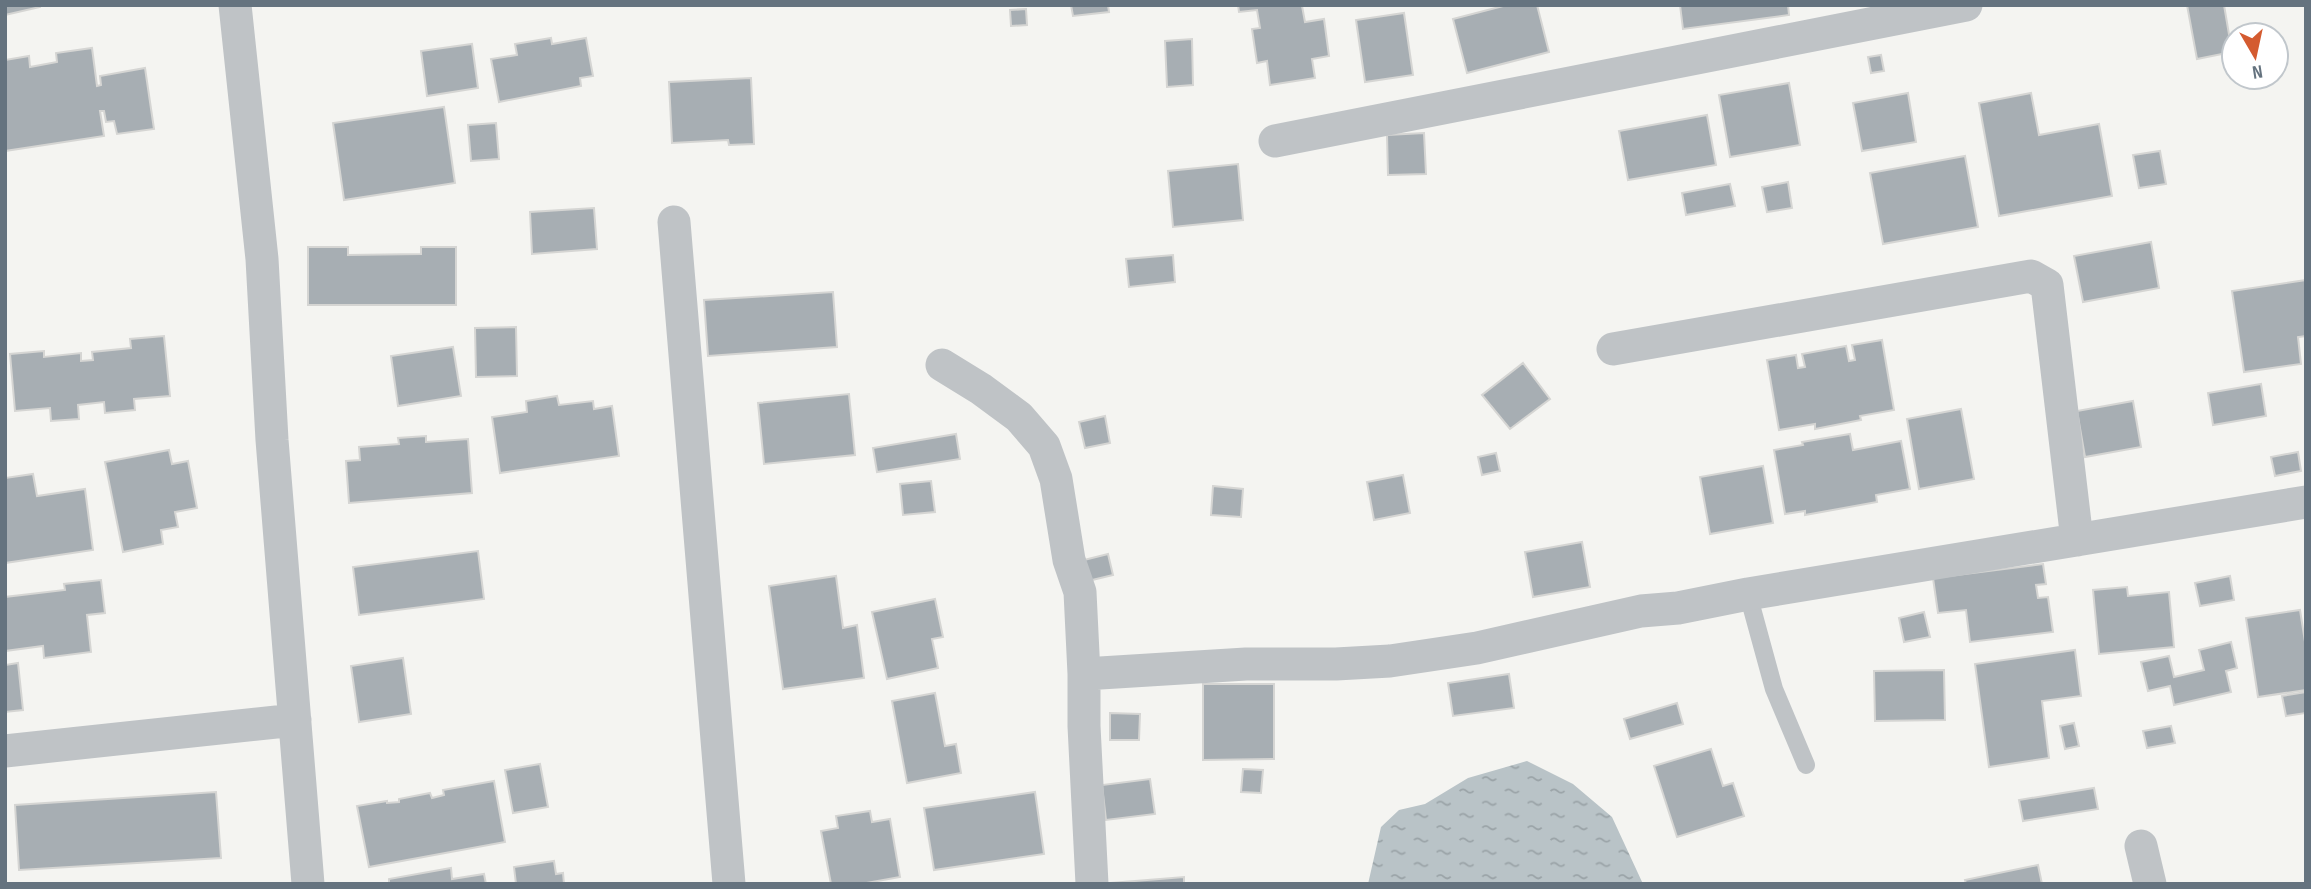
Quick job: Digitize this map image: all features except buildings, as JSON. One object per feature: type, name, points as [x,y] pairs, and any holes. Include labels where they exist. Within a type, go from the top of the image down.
[{"type":"street","points":[[234,5],[262,259],[272,440],[307,884]]},
{"type":"street","points":[[1275,141],[1966,5]]},
{"type":"street","points":[[674,222],[729,884]]},
{"type":"street","points":[[1613,349],[2031,276],[2047,285],[2077,540]]},
{"type":"street","points":[[942,365],[1019,417],[1044,446],[1056,479],[1069,560],[1080,592],[1092,884]]},
{"type":"street","points":[[1084,674],[1246,664],[1391,661],[1477,648],[1641,611],[1678,608],[1748,594],[2306,502]]},
{"type":"street","points":[[5,751],[295,720]]},
{"type":"street","points":[[2141,846],[2150,884]]},
{"type":"lane","points":[[1748,594],[1774,689],[1806,765]]},
{"type":"water","points":[[1527,761],[1573,784],[1612,817],[1643,884],[1368,884],[1381,827],[1399,810],[1425,804],[1468,778]]}]
